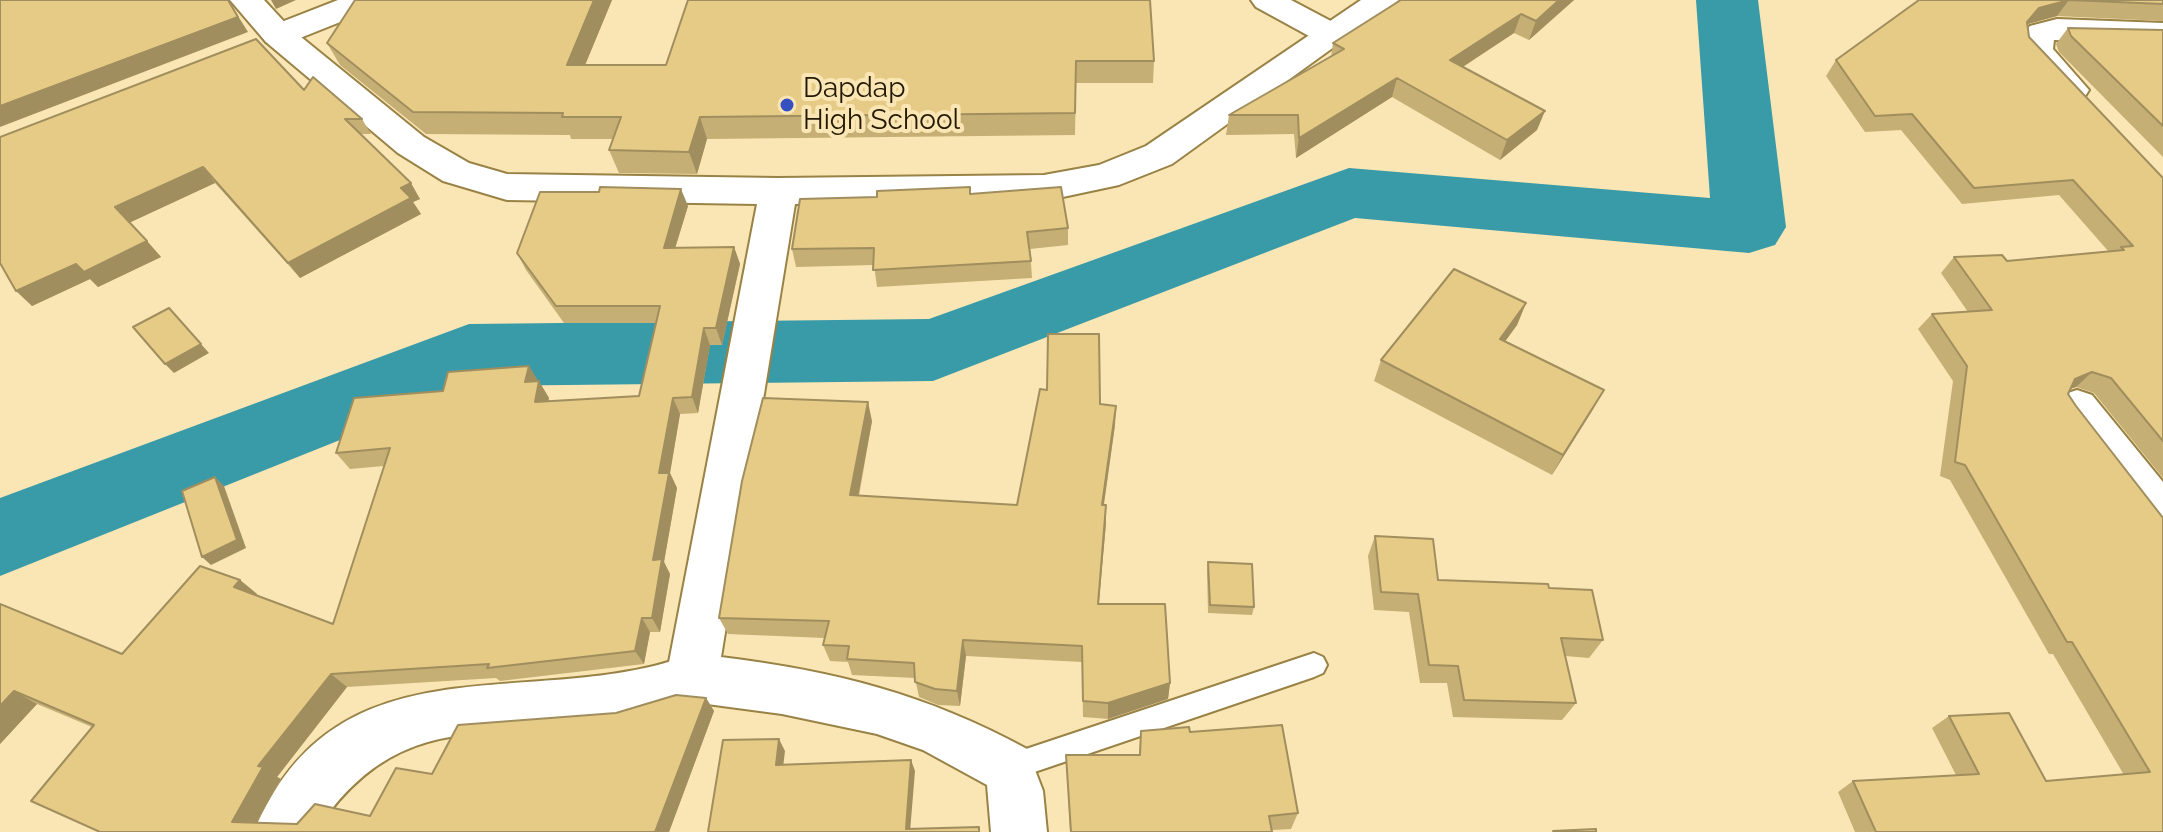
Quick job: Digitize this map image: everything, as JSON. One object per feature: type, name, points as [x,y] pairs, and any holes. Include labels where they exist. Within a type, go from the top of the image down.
[{"type":"street","points":[[246,0],[263,40],[411,145],[456,172],[507,187],[778,191],[1044,188],[1106,176],[1159,155],[1383,0]]},
{"type":"street","points":[[263,40],[367,0]]},
{"type":"street","points":[[1267,0],[1332,35]]},
{"type":"street","points":[[2098,116],[2044,61],[2036,51],[2035,40],[2042,33],[2057,29],[2163,33]]},
{"type":"street","points":[[692,678],[778,191]]},
{"type":"street","points":[[2077,407],[2163,516]]},
{"type":"street","points":[[282,832],[310,788],[359,745],[406,723],[473,707],[622,699],[692,678],[753,684],[894,714],[932,728],[1008,768],[1016,791],[1019,832]]},
{"type":"lane","points":[[1008,768],[1314,665]]},
{"type":"building","points":[[0,0],[228,0],[238,17],[0,106]]},
{"type":"building","name":"Dapdap High School","points":[[355,0],[594,0],[567,65],[666,65],[688,0],[1150,0],[1154,61],[1076,61],[1075,113],[700,117],[689,152],[609,150],[621,117],[562,117],[563,113],[413,112],[327,43]]},
{"type":"building","points":[[1401,0],[1559,0],[1536,21],[1521,14],[1450,60],[1545,111],[1507,140],[1397,78],[1299,138],[1298,115],[1229,115],[1344,49],[1333,43]]},
{"type":"building","points":[[1919,0],[2069,0],[2039,8],[2027,22],[2029,37],[2163,178],[2163,441],[2111,378],[2092,372],[2075,379],[2068,394],[2163,518],[2163,832],[1876,832],[1853,781],[1979,774],[1949,716],[2009,713],[2046,781],[2150,772],[2072,642],[2067,642],[1965,465],[1955,462],[1967,366],[1932,314],[1992,310],[1954,257],[2002,255],[2007,261],[2124,250],[2121,247],[2133,246],[2073,180],[1974,188],[1912,114],[1875,116],[1836,60]]},
{"type":"building","points":[[2069,0],[2163,0],[2163,4]]},
{"type":"building","points":[[2068,28],[2163,30],[2163,126],[2071,36]]},
{"type":"building","points":[[256,39],[304,90],[313,77],[362,119],[345,119],[411,183],[401,188],[411,198],[288,263],[203,167],[115,207],[147,241],[84,272],[76,264],[16,291],[0,263],[0,137]]},
{"type":"building","points":[[600,187],[681,189],[664,248],[734,247],[716,328],[704,328],[692,397],[673,398],[659,473],[669,473],[653,560],[662,559],[652,618],[642,618],[635,651],[487,668],[489,664],[331,674],[258,766],[263,767],[232,822],[297,824],[315,804],[370,816],[396,768],[432,774],[458,725],[616,713],[676,695],[706,698],[655,832],[100,832],[31,801],[94,725],[14,691],[0,706],[0,604],[122,654],[200,566],[240,580],[234,587],[333,624],[390,448],[336,453],[354,398],[443,391],[448,372],[529,366],[525,382],[539,381],[535,402],[639,396],[660,306],[556,306],[517,253],[540,192],[599,192]]},
{"type":"building","points":[[970,187],[970,194],[1061,187],[1068,228],[1027,232],[1031,261],[873,270],[874,248],[792,249],[800,199],[877,197],[877,191]]},
{"type":"building","points":[[1454,269],[1526,303],[1500,339],[1604,390],[1563,455],[1381,360]]},
{"type":"building","points":[[169,308],[201,344],[165,364],[133,327]]},
{"type":"building","points":[[1048,334],[1099,334],[1100,404],[1116,406],[1102,505],[1106,505],[1098,604],[1165,604],[1170,683],[1108,703],[1083,701],[1082,646],[963,640],[957,691],[935,689],[915,682],[914,663],[847,659],[849,646],[823,645],[829,621],[719,618],[742,481],[763,398],[868,402],[850,495],[1017,505],[1040,389],[1047,390]]},
{"type":"building","points":[[215,477],[237,540],[202,557],[182,491]]},
{"type":"building","points":[[1375,536],[1433,539],[1438,580],[1548,584],[1549,588],[1592,590],[1603,640],[1561,638],[1576,703],[1464,700],[1458,666],[1429,665],[1418,594],[1381,592]]},
{"type":"building","points":[[1208,562],[1252,564],[1254,607],[1210,605]]},
{"type":"building","points":[[1282,725],[1298,813],[1269,816],[1272,832],[1071,832],[1066,755],[1140,755],[1141,731],[1189,727],[1190,732]]},
{"type":"building","points":[[779,739],[776,765],[911,760],[906,829],[979,827],[979,832],[708,832],[723,740]]},
{"type":"building","points":[[1596,829],[1596,832],[1553,831]]},
{"type":"waterway","points":[[0,537],[469,355],[933,350],[1349,193],[1749,227],[1727,0]]},
{"type":"place","name":"Dapdap High School","points":[[787,105]]}]
